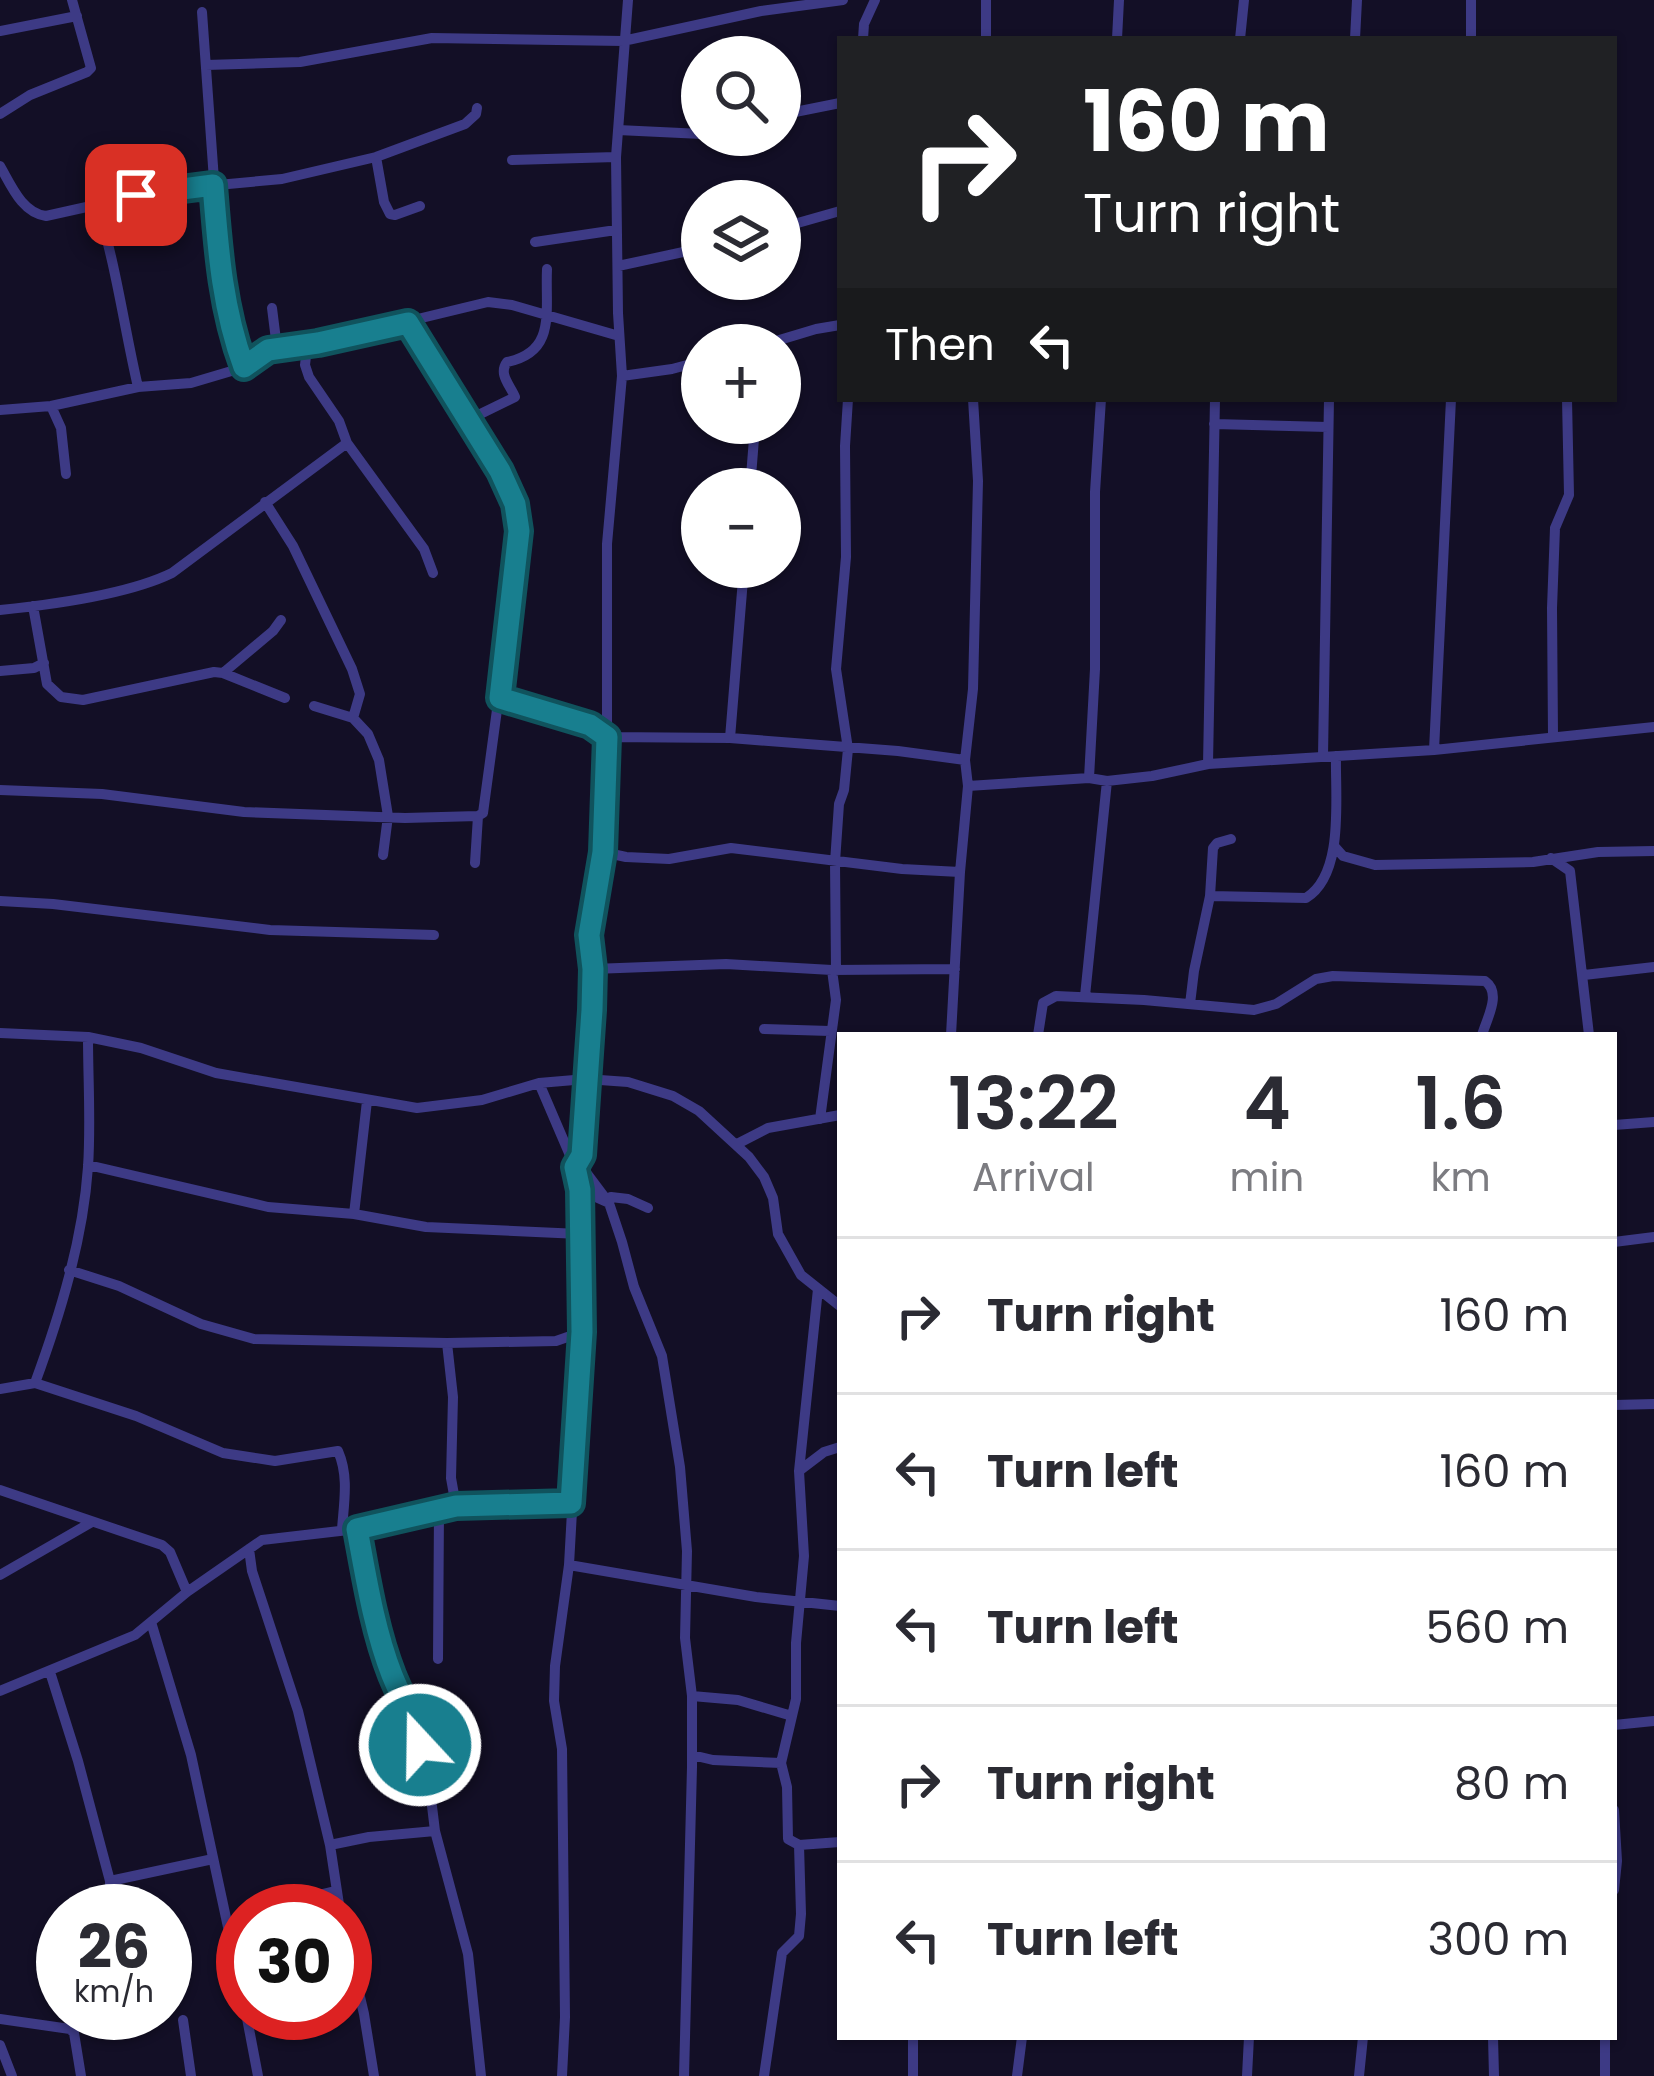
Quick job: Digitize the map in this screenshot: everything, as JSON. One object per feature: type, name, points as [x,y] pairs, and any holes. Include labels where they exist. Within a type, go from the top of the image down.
[{"type":"street","points":[[0,114],[91,68],[72,0]]},
{"type":"street","points":[[575,1167],[582,1155],[592,1010],[589,935],[603,852],[608,544],[622,376],[616,157],[628,0]]},
{"type":"street","points":[[206,65],[300,62],[432,38],[623,41],[761,11],[843,0]]},
{"type":"street","points":[[864,36],[875,0]]},
{"type":"street","points":[[986,0],[986,36]]},
{"type":"street","points":[[1117,36],[1119,0]]},
{"type":"street","points":[[1240,36],[1244,0]]},
{"type":"street","points":[[1355,36],[1357,0]]},
{"type":"street","points":[[1471,0],[1472,36]]},
{"type":"street","points":[[202,12],[221,278],[232,335],[244,367]]},
{"type":"street","points":[[0,31],[77,16]]},
{"type":"street","points":[[801,111],[837,104]]},
{"type":"street","points":[[0,166],[35,215],[46,216],[163,190],[282,179],[376,157],[465,124],[477,107]]},
{"type":"street","points":[[618,130],[681,133]]},
{"type":"street","points":[[376,157],[389,214],[420,206]]},
{"type":"street","points":[[512,160],[616,157]]},
{"type":"street","points":[[98,205],[138,387]]},
{"type":"street","points":[[801,221],[837,212]]},
{"type":"street","points":[[535,242],[616,230]]},
{"type":"street","points":[[618,266],[681,252]]},
{"type":"street","points":[[468,420],[514,400],[503,368],[506,362],[533,354],[542,342],[547,268]]},
{"type":"street","points":[[0,410],[191,383],[244,367],[268,350],[318,343],[488,302],[619,336]]},
{"type":"street","points":[[272,308],[277,348]]},
{"type":"street","points":[[408,323],[500,471],[518,518],[500,698],[486,804],[478,816],[476,863]]},
{"type":"street","points":[[801,334],[837,326]]},
{"type":"street","points":[[305,365],[306,356],[318,343]]},
{"type":"street","points":[[295,345],[347,442],[424,549],[433,573]]},
{"type":"street","points":[[622,376],[681,367]]},
{"type":"street","points":[[836,1000],[836,862],[848,749],[836,669],[846,557],[848,402]]},
{"type":"street","points":[[951,1032],[973,689],[978,481],[973,402]]},
{"type":"street","points":[[1089,778],[1101,402]]},
{"type":"street","points":[[1208,764],[1215,402]]},
{"type":"street","points":[[1210,896],[1306,898],[1318,890],[1335,847],[1330,756],[1329,402]]},
{"type":"street","points":[[1434,750],[1451,402]]},
{"type":"street","points":[[1553,736],[1555,528],[1569,495],[1567,402]]},
{"type":"street","points":[[51,406],[61,428],[66,473]]},
{"type":"street","points":[[1214,424],[1328,427]]},
{"type":"street","points":[[0,610],[153,583],[187,564],[347,442]]},
{"type":"street","points":[[265,502],[293,546],[352,669],[361,694],[353,718]]},
{"type":"street","points":[[730,738],[742,588]]},
{"type":"street","points":[[33,607],[47,684],[61,697],[72,700],[214,672],[285,698]]},
{"type":"street","points":[[223,673],[281,620]]},
{"type":"street","points":[[0,671],[44,663]]},
{"type":"street","points":[[500,698],[590,725],[607,737],[730,738],[965,760]]},
{"type":"street","points":[[314,706],[353,718],[368,734],[379,760],[388,816],[383,855]]},
{"type":"street","points":[[968,786],[1089,778],[1107,781],[1208,764],[1434,750],[1654,727]]},
{"type":"street","points":[[1085,996],[1107,781]]},
{"type":"street","points":[[0,790],[102,794],[244,812],[478,816]]},
{"type":"street","points":[[1190,1004],[1210,896],[1213,848],[1231,838]]},
{"type":"street","points":[[1335,847],[1343,856],[1375,865],[1533,862],[1598,852],[1654,851]]},
{"type":"street","points":[[603,852],[669,859],[731,848],[960,872]]},
{"type":"street","points":[[1578,855],[1570,871],[1589,1032]]},
{"type":"street","points":[[1551,858],[1570,871]]},
{"type":"street","points":[[0,901],[269,930],[434,935]]},
{"type":"street","points":[[593,969],[726,964],[834,970],[955,969]]},
{"type":"street","points":[[1584,975],[1654,967]]},
{"type":"street","points":[[820,1119],[836,1000],[850,970]]},
{"type":"street","points":[[1038,1032],[1043,1003],[1056,997],[1265,1009],[1316,979],[1334,976],[1485,981],[1494,992],[1483,1032]]},
{"type":"street","points":[[764,1029],[830,1030]]},
{"type":"street","points":[[0,1033],[88,1037],[141,1048],[217,1073],[417,1108],[482,1100],[539,1083],[586,1079],[628,1082],[673,1096],[736,1144],[764,1177],[775,1225],[801,1275],[837,1304]]},
{"type":"street","points":[[34,1383],[52,1337],[83,1212],[88,1165],[88,1037]]},
{"type":"street","points":[[539,1083],[580,1190],[582,1332],[569,1565],[554,1701],[562,1749],[562,2076]]},
{"type":"street","points":[[354,1214],[367,1100]]},
{"type":"street","points":[[736,1144],[769,1128],[837,1116]]},
{"type":"street","points":[[1617,1125],[1654,1122]]},
{"type":"street","points":[[88,1165],[268,1207],[354,1214],[426,1227],[580,1234]]},
{"type":"street","points":[[575,1167],[588,1175],[609,1202],[634,1287],[662,1355],[680,1467],[685,1638],[692,1696],[684,2076]]},
{"type":"street","points":[[580,1190],[609,1202]]},
{"type":"street","points":[[609,1202],[617,1196],[648,1208]]},
{"type":"street","points":[[1617,1242],[1654,1238]]},
{"type":"street","points":[[69,1270],[119,1286],[202,1324],[254,1339],[556,1341],[582,1332]]},
{"type":"street","points":[[818,1289],[799,1472],[804,1556],[796,1700],[781,1762],[787,1786],[788,1839],[799,1845],[837,1842]]},
{"type":"street","points":[[447,1343],[456,1506]]},
{"type":"street","points":[[0,1389],[34,1383],[136,1416],[223,1453],[275,1461],[338,1451],[346,1484],[342,1529]]},
{"type":"street","points":[[1617,1406],[1654,1404]]},
{"type":"street","points":[[803,1428],[809,1443],[824,1452]]},
{"type":"street","points":[[799,1472],[837,1448]]},
{"type":"street","points":[[0,1492],[162,1545],[170,1552],[187,1592]]},
{"type":"street","points":[[0,1688],[119,1643],[262,1540],[357,1529],[456,1506],[571,1503]]},
{"type":"street","points":[[438,1659],[439,1510]]},
{"type":"street","points":[[0,1575],[92,1522]]},
{"type":"street","points":[[357,1529],[368,1591],[392,1674],[413,1717],[423,1754],[435,1831],[468,1954],[481,2076]]},
{"type":"street","points":[[249,1549],[298,1711],[330,1844],[334,1884]]},
{"type":"street","points":[[569,1565],[837,1606]]},
{"type":"street","points":[[152,1622],[191,1755],[219,1884]]},
{"type":"street","points":[[50,1672],[110,1881],[213,1859]]},
{"type":"street","points":[[692,1696],[738,1700],[792,1716]]},
{"type":"street","points":[[1617,1726],[1654,1721]]},
{"type":"street","points":[[692,1756],[781,1762]]},
{"type":"street","points":[[330,1844],[435,1831]]},
{"type":"street","points":[[764,2076],[782,1953],[799,1936],[799,1845]]},
{"type":"street","points":[[0,2019],[70,2030],[81,2076]]},
{"type":"street","points":[[186,2040],[191,2076]]},
{"type":"street","points":[[251,2040],[258,2076]]},
{"type":"street","points":[[368,2040],[374,2076]]},
{"type":"street","points":[[913,2040],[913,2076]]},
{"type":"street","points":[[1017,2076],[1022,2040]]},
{"type":"street","points":[[1247,2076],[1250,2040]]},
{"type":"street","points":[[1359,2076],[1363,2040]]},
{"type":"street","points":[[1493,2040],[1494,2076]]},
{"type":"street","points":[[1605,2040],[1605,2076]]},
{"type":"street","points":[[0,2044],[12,2076]]},
{"type":"route","points":[[136,195],[213,185],[221,278],[232,335],[244,367],[268,350],[408,323],[500,471],[515,504],[519,531],[500,698],[590,725],[607,737],[603,852],[589,935],[592,1010],[582,1155],[575,1167],[580,1190],[582,1332],[571,1503],[456,1506],[357,1529],[368,1591],[392,1674],[413,1717],[420,1745]]}]
